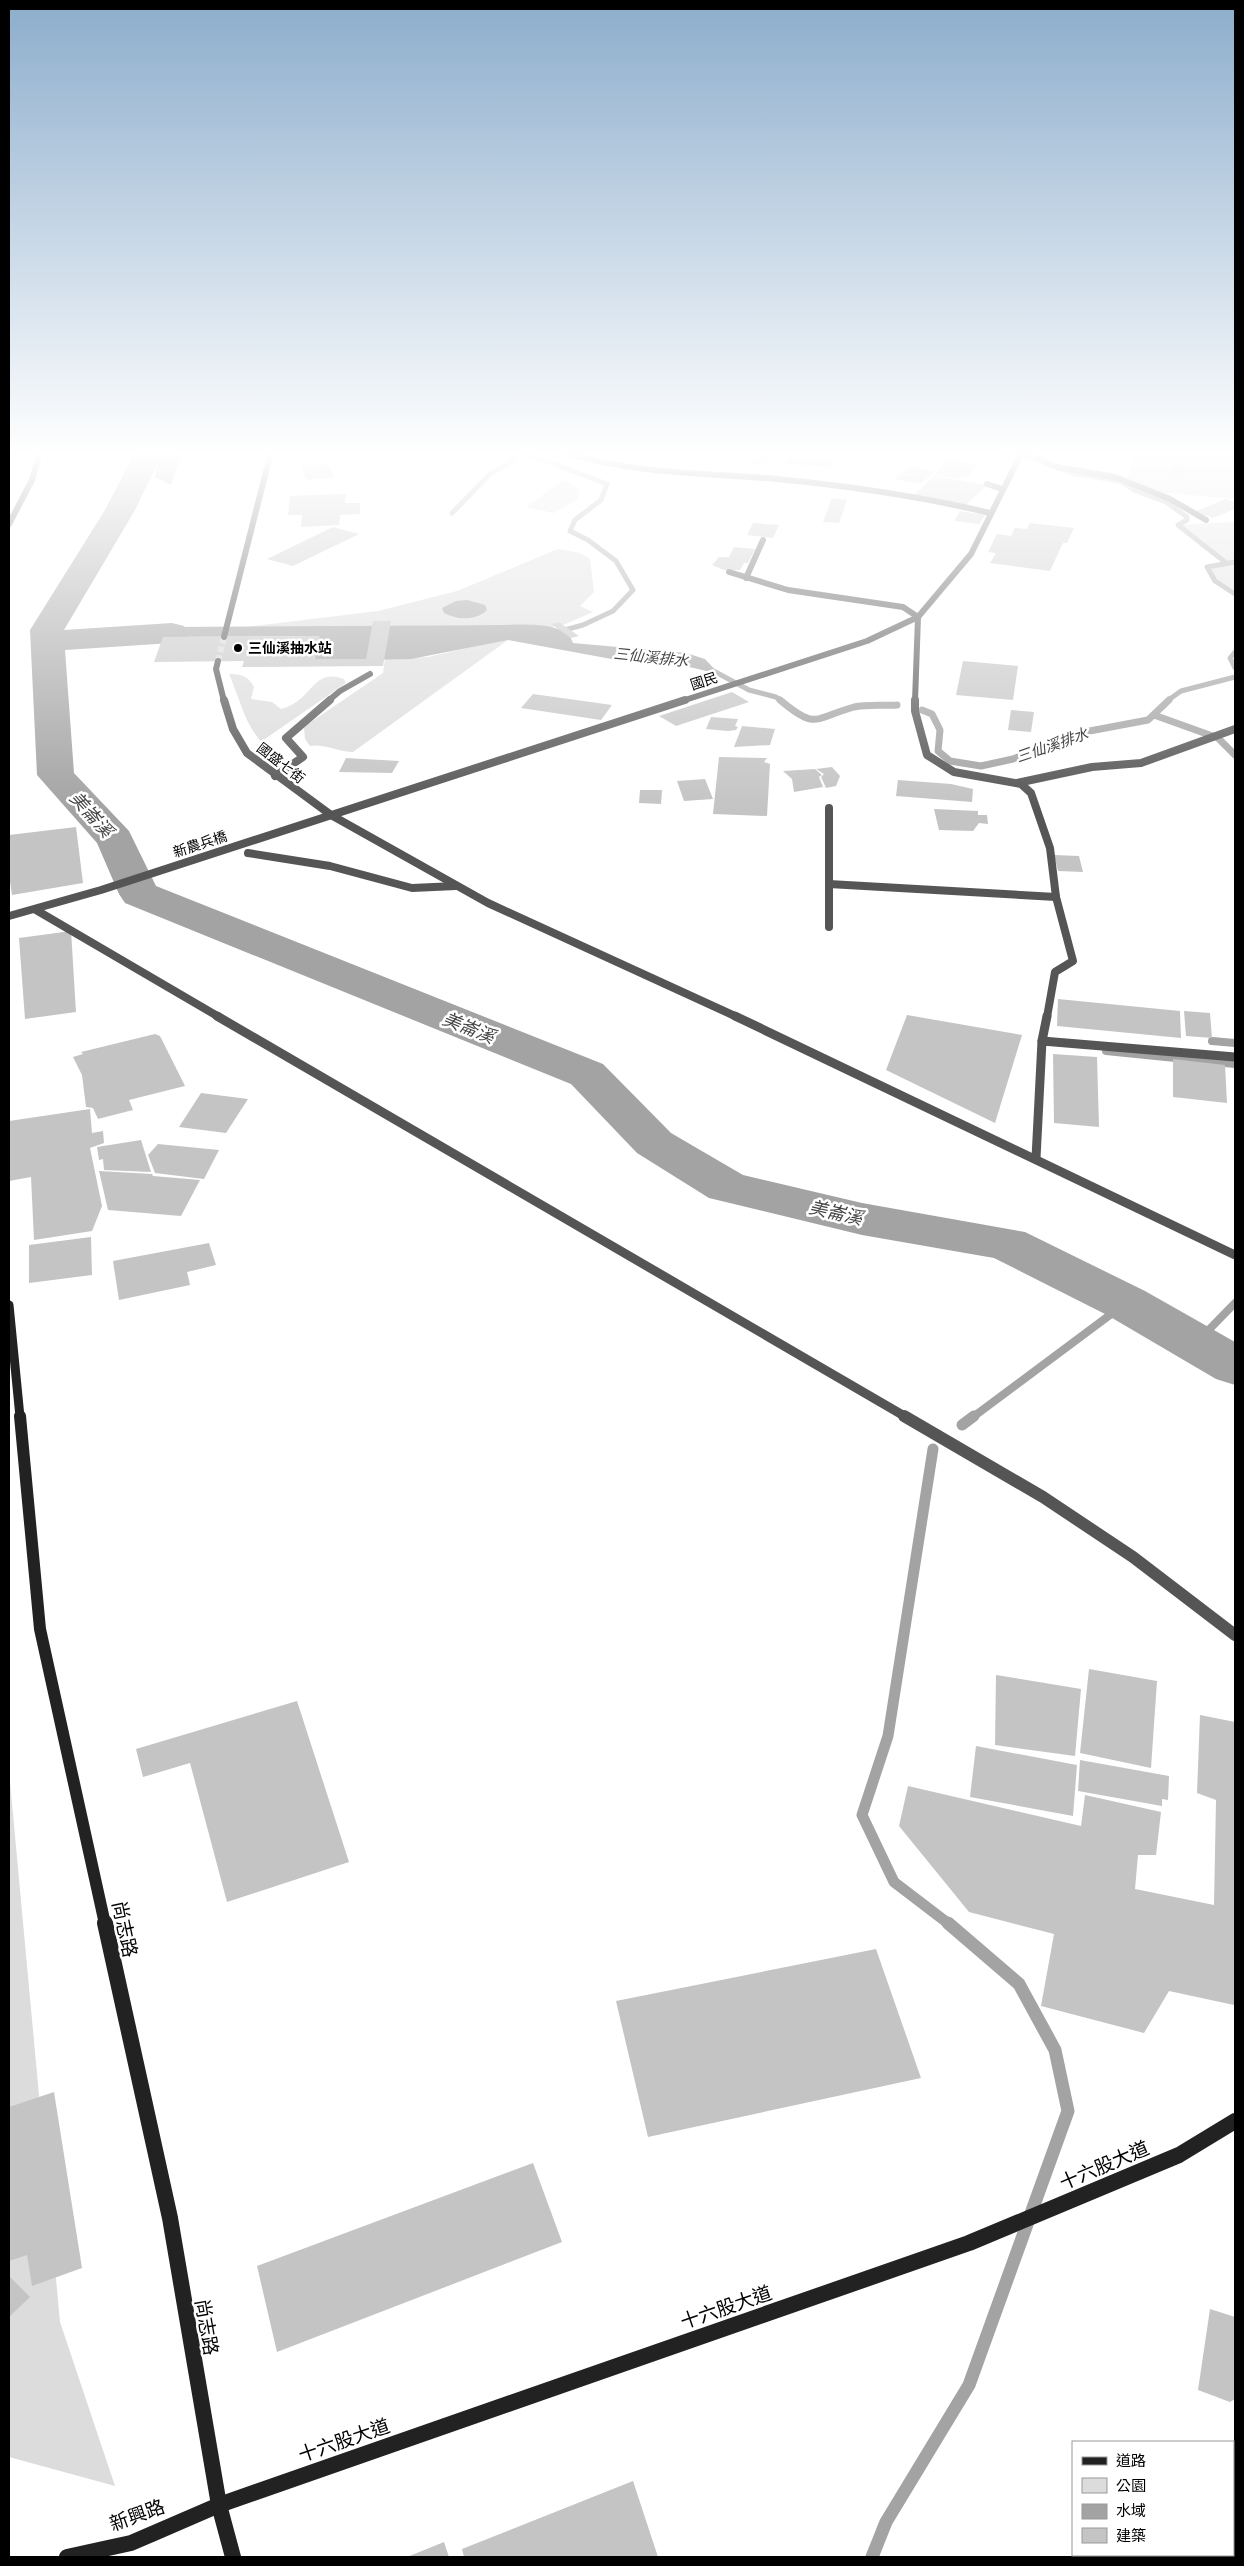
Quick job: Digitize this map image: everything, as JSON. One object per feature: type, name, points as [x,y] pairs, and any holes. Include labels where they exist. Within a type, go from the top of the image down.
[{"type":"street","points":[[224,637],[241,572]]},
{"type":"street","points":[[729,572],[788,590],[904,607],[918,617],[915,711],[927,755],[954,772],[1017,783],[1092,767],[1141,763],[1235,729]]},
{"type":"street","points":[[746,578],[749,572]]},
{"type":"street","name":"國民","points":[[306,822],[867,641],[918,617],[956,572]]},
{"type":"street","name":"國盛七街","points":[[218,661],[216,669],[226,710],[233,729],[247,753],[275,776],[331,815],[488,903],[729,1013],[1036,1158],[1235,1255]]},
{"type":"street","points":[[275,776],[303,756],[286,738],[340,691],[370,674]]},
{"type":"street","points":[[1017,783],[1031,793],[1036,801],[1050,848],[1056,896],[1074,961],[1055,972],[1042,1041],[1036,1158]]},
{"type":"street","points":[[829,808],[829,927]]},
{"type":"street","name":"新農兵橋","points":[[9,916],[36,910],[101,890],[306,822]]},
{"type":"street","points":[[248,853],[330,866],[412,888],[457,886]]},
{"type":"street","points":[[829,884],[1056,896]]},
{"type":"street","points":[[36,910],[1043,1497],[1133,1557],[1235,1635]]},
{"type":"street","points":[[1042,1041],[1235,1057]]},
{"type":"street","name":"尚志路","points":[[9,1305],[40,1629],[170,2218],[219,2505],[233,2557]]},
{"type":"street","name":"十六股大道","points":[[219,2505],[969,2243],[1179,2155],[1235,2120]]},
{"type":"street","name":"新興路","points":[[67,2557],[131,2543],[219,2505]]},
{"type":"green space","points":[[503,572],[592,572],[594,592],[580,606],[593,612],[563,625],[559,622],[552,624],[555,627],[499,625],[390,626],[390,621],[374,621],[372,627],[238,628],[378,611],[457,591]]},
{"type":"green space","points":[[1210,572],[1235,572],[1235,594],[1215,581]]},
{"type":"green space","points":[[508,640],[353,752],[315,745],[310,746],[305,739],[304,728],[308,724],[383,673],[385,659],[428,657]]},
{"type":"green space","points":[[229,674],[241,675],[249,680],[254,687],[251,699],[272,702],[281,709],[292,705],[318,681],[325,678],[344,679],[346,683],[262,741],[276,755],[274,756],[256,736],[251,727]]},
{"type":"green space","points":[[9,1771],[60,2322],[115,2486],[9,2457]]},
{"type":"water","points":[[467,600],[485,605],[487,610],[483,614],[472,618],[460,618],[444,613],[442,608],[456,601]]},
{"type":"water","points":[[541,625],[561,630],[569,636],[573,643],[686,653],[705,659],[719,674],[681,665],[617,660],[508,640],[411,659],[314,661],[319,636],[157,637],[165,627]]},
{"type":"building","name":"三仙溪抽水站","points":[[373,621],[391,621],[383,666],[242,667],[244,661],[154,662],[163,637],[320,636],[314,659],[366,659]]},
{"type":"building","points":[[559,622],[579,636],[571,638],[551,624]]},
{"type":"building","points":[[963,661],[1018,666],[1013,700],[956,695]]},
{"type":"building","points":[[732,692],[749,702],[676,726],[659,716]]},
{"type":"building","points":[[533,694],[612,705],[601,720],[521,708]]},
{"type":"building","points":[[1011,710],[1034,712],[1031,732],[1008,730]]},
{"type":"building","points":[[711,717],[738,719],[735,726],[738,727],[736,730],[728,731],[706,729]]},
{"type":"building","points":[[742,726],[775,729],[770,745],[734,747]]},
{"type":"building","points":[[719,757],[767,758],[764,762],[770,764],[767,816],[713,814]]},
{"type":"building","points":[[346,758],[399,761],[392,773],[339,772]]},
{"type":"building","points":[[832,767],[840,776],[836,786],[826,788],[821,777],[824,774],[816,769]]},
{"type":"building","points":[[815,769],[822,775],[819,777],[823,787],[794,792],[792,779],[783,771]]},
{"type":"building","points":[[705,779],[713,799],[684,801],[677,781]]},
{"type":"building","points":[[898,780],[951,784],[973,789],[972,802],[896,796]]},
{"type":"building","points":[[640,790],[662,790],[661,804],[639,803]]},
{"type":"building","points":[[934,809],[978,811],[978,815],[987,815],[988,824],[979,823],[973,831],[939,830]]},
{"type":"building","points":[[76,827],[83,883],[12,895],[9,875],[9,835]]},
{"type":"building","points":[[1054,855],[1079,856],[1083,872],[1058,871]]},
{"type":"building","points":[[71,931],[76,1012],[25,1019],[19,938]]},
{"type":"building","points":[[1058,999],[1180,1011],[1181,1038],[1057,1026]]},
{"type":"building","points":[[1184,1011],[1210,1013],[1212,1038],[1186,1036]]},
{"type":"building","points":[[907,1015],[1022,1035],[995,1123],[886,1070]]},
{"type":"building","points":[[155,1034],[160,1036],[185,1086],[129,1100],[133,1110],[98,1119],[93,1108],[86,1107],[82,1075],[73,1057],[83,1054],[81,1052]]},
{"type":"building","points":[[1053,1054],[1097,1057],[1099,1127],[1054,1123]]},
{"type":"building","points":[[1173,1059],[1225,1065],[1227,1103],[1173,1097]]},
{"type":"building","points":[[201,1093],[248,1099],[226,1133],[179,1127]]},
{"type":"building","points":[[90,1109],[92,1133],[103,1131],[104,1143],[90,1148],[102,1206],[92,1231],[34,1240],[31,1177],[9,1181],[9,1121]]},
{"type":"building","points":[[141,1140],[151,1172],[104,1170],[103,1159],[99,1160],[97,1147]]},
{"type":"building","points":[[158,1144],[219,1150],[204,1179],[155,1173],[148,1155]]},
{"type":"building","points":[[99,1171],[152,1174],[153,1176],[200,1180],[181,1216],[108,1210]]},
{"type":"building","points":[[91,1237],[92,1275],[29,1283],[29,1245]]},
{"type":"building","points":[[209,1243],[216,1265],[187,1272],[190,1285],[119,1300],[113,1261]]},
{"type":"building","points":[[1089,1669],[1157,1681],[1151,1768],[1080,1753]]},
{"type":"building","points":[[996,1675],[1081,1689],[1075,1756],[995,1745]]},
{"type":"building","points":[[297,1701],[349,1862],[227,1902],[190,1763],[143,1777],[136,1749]]},
{"type":"building","points":[[1200,1715],[1235,1722],[1234,2005],[1169,1991],[1144,2033],[1041,2006],[1054,1934],[969,1912],[899,1826],[908,1786],[1081,1826],[1085,1795],[1161,1812],[1156,1855],[1138,1855],[1135,1889],[1214,1905],[1216,1800],[1197,1793]]},
{"type":"building","points":[[976,1746],[1077,1765],[1073,1816],[970,1797]]},
{"type":"building","points":[[1080,1760],[1169,1776],[1168,1800],[1162,1799],[1162,1806],[1078,1791]]},
{"type":"building","points":[[876,1949],[921,2078],[648,2137],[616,2001]]},
{"type":"building","points":[[54,2092],[82,2268],[32,2286],[27,2255],[9,2261],[9,2107]]},
{"type":"building","points":[[533,2163],[562,2242],[277,2352],[257,2266]]},
{"type":"building","points":[[9,2276],[30,2297],[9,2317]]},
{"type":"building","points":[[1210,2309],[1235,2317],[1235,2399],[1230,2402],[1198,2390]]},
{"type":"building","points":[[633,2481],[658,2557],[464,2557],[462,2549]]},
{"type":"building","points":[[444,2542],[449,2557],[407,2557]]},
{"type":"waterway","name":"美崙溪","points":[[82,572],[47,630],[50,705],[56,775],[115,839],[139,894],[587,1074],[654,1143],[727,1187],[862,1219],[1007,1244],[1126,1303],[1235,1366]]},
{"type":"waterway","name":"三仙溪排水","points":[[557,632],[583,625],[613,611],[633,590],[622,572]]},
{"type":"waterway","name":"三仙溪排水","points":[[1210,572],[1215,581],[1235,594]]},
{"type":"waterway","name":"三仙溪排水","points":[[48,641],[172,633]]},
{"type":"waterway","name":"三仙溪排水","points":[[1235,652],[1230,658],[1235,668]]},
{"type":"waterway","name":"三仙溪排水","points":[[708,668],[749,690],[776,697],[781,701]]},
{"type":"waterway","name":"三仙溪排水","points":[[1167,701],[1181,691],[1235,677]]},
{"type":"waterway","name":"三仙溪排水","points":[[780,700],[792,710],[809,719],[823,718],[859,706],[897,705]]},
{"type":"waterway","name":"三仙溪排水","points":[[922,710],[932,714],[940,730],[938,751],[950,761],[981,766],[1013,759],[1079,733],[1148,720],[1169,700]]},
{"type":"waterway","points":[[1154,715],[1218,738],[1235,755]]},
{"type":"waterway","points":[[1212,1041],[1235,1043]]},
{"type":"waterway","points":[[1106,1051],[1235,1064]]},
{"type":"waterway","points":[[973,1417],[1126,1303]]},
{"type":"waterway","points":[[1195,1344],[1235,1303]]},
{"type":"waterway","points":[[962,1425],[974,1416]]},
{"type":"waterway","points":[[933,1449],[888,1736],[862,1815],[894,1882],[949,1924]]},
{"type":"waterway","points":[[872,2557],[886,2522],[969,2385],[1068,2111],[1055,2050],[1019,1984],[948,1923]]},
{"type":"tunnel","points":[[218,661],[224,637]]},
{"type":"place","name":"三仙溪抽水站","points":[[238,648]]}]
